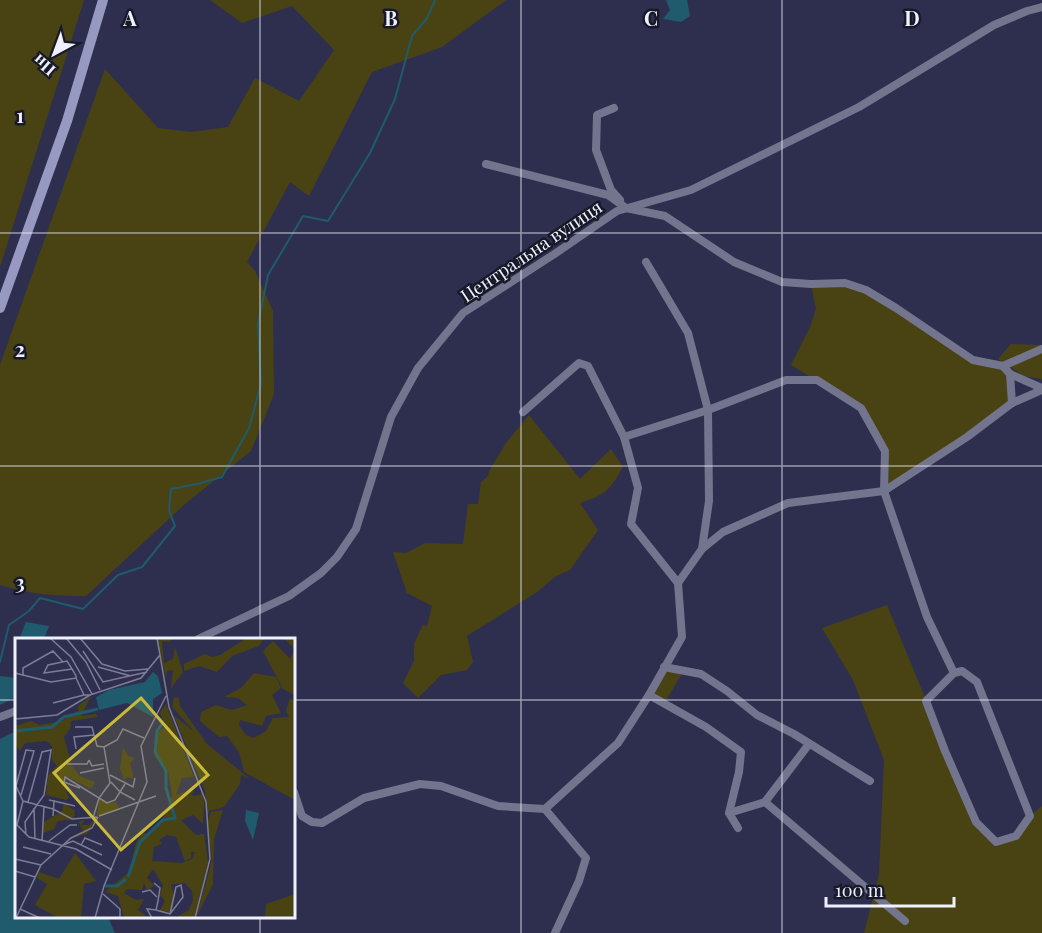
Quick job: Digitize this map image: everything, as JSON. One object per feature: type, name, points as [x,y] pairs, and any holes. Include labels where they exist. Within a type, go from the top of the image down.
[{"type":"main road","points":[[0,308],[67,121],[103,0]]},
{"type":"street","name":"Центральна вулиця","points":[[217,635],[289,596],[321,573],[337,557],[356,529],[391,417],[418,368],[463,313],[617,211],[691,190],[859,107],[994,25],[1027,10],[1042,7]]},
{"type":"street","points":[[614,108],[597,115],[596,150],[611,190],[626,208]]},
{"type":"street","points":[[486,164],[608,195],[626,208],[665,216],[734,262],[782,282],[845,283],[866,290],[973,360],[1003,366],[1042,349]]},
{"type":"street","points":[[646,262],[688,333],[708,410],[709,501],[702,549]]},
{"type":"street","points":[[296,798],[302,816],[312,822],[322,823],[364,798],[420,784],[441,786],[498,806],[545,809],[618,743],[649,695],[682,637],[678,583],[631,524],[638,488],[624,437],[588,366],[579,363],[523,412]]},
{"type":"street","points":[[1003,366],[1010,374],[1042,389]]},
{"type":"street","points":[[1010,374],[1012,403]]},
{"type":"street","points":[[624,437],[708,410],[786,380],[817,380],[861,408],[885,451],[884,491],[927,616],[954,673]]},
{"type":"street","points":[[678,583],[702,549],[723,532],[788,503],[884,491],[968,437],[1012,403],[1042,389]]},
{"type":"street","points":[[664,667],[701,674],[757,715],[870,781]]},
{"type":"street","points":[[962,671],[977,682],[1030,816],[1016,836],[996,842],[976,822],[945,751],[926,700],[954,673],[962,671]]},
{"type":"street","points":[[649,695],[706,727],[741,752],[739,772],[729,813],[738,828]]},
{"type":"street","points":[[0,717],[15,711]]},
{"type":"street","points":[[729,813],[765,802],[809,744]]},
{"type":"street","points":[[765,802],[905,921]]},
{"type":"street","points":[[545,809],[586,858],[579,881],[555,933]]},
{"type":"shaded area","points":[[0,0],[84,0],[0,267]]},
{"type":"shaded area","points":[[210,0],[506,0],[442,47],[372,72],[309,196],[290,182],[247,262],[255,271],[273,311],[274,394],[251,451],[185,504],[86,596],[42,594],[0,585],[0,365],[105,69],[158,128],[191,132],[228,127],[255,78],[299,101],[334,50],[292,6],[242,23]]},
{"type":"shaded area","points":[[845,283],[866,290],[973,360],[995,365],[1010,374],[1012,403],[884,491],[885,451],[861,408],[791,365],[810,327],[816,309],[811,284]]},
{"type":"shaded area","points":[[1011,344],[1042,345],[1042,379],[1024,376],[998,359]]},
{"type":"shaded area","points":[[529,415],[580,479],[611,449],[623,467],[606,491],[580,503],[598,530],[570,570],[556,576],[537,592],[467,636],[473,662],[467,670],[441,675],[418,698],[403,683],[414,661],[414,644],[423,625],[427,626],[432,606],[407,593],[393,552],[406,553],[425,543],[463,544],[468,504],[478,504],[481,482],[488,476],[506,443]]},
{"type":"shaded area","points":[[887,605],[976,822],[997,842],[1016,836],[1030,816],[1042,806],[1042,933],[864,933],[879,874],[884,760],[853,680],[822,628]]},
{"type":"shaded area","points":[[664,667],[684,670],[664,704],[649,695]]},
{"type":"water","points":[[666,0],[687,0],[690,16],[681,22],[663,19],[670,10]]},
{"type":"water","points":[[26,622],[49,626],[44,638],[19,638]]},
{"type":"water","points":[[0,676],[15,678],[15,698],[0,705]]},
{"type":"water","points":[[15,732],[15,918],[108,918],[115,933],[0,933],[0,739]]},
{"type":"waterway","points":[[0,662],[9,625],[29,611],[40,598],[83,609],[118,575],[142,567],[175,526],[169,510],[171,489],[222,477],[249,428],[261,384],[258,324],[268,275],[303,216],[328,221],[370,153],[395,99],[412,36],[427,18],[435,0]]}]
